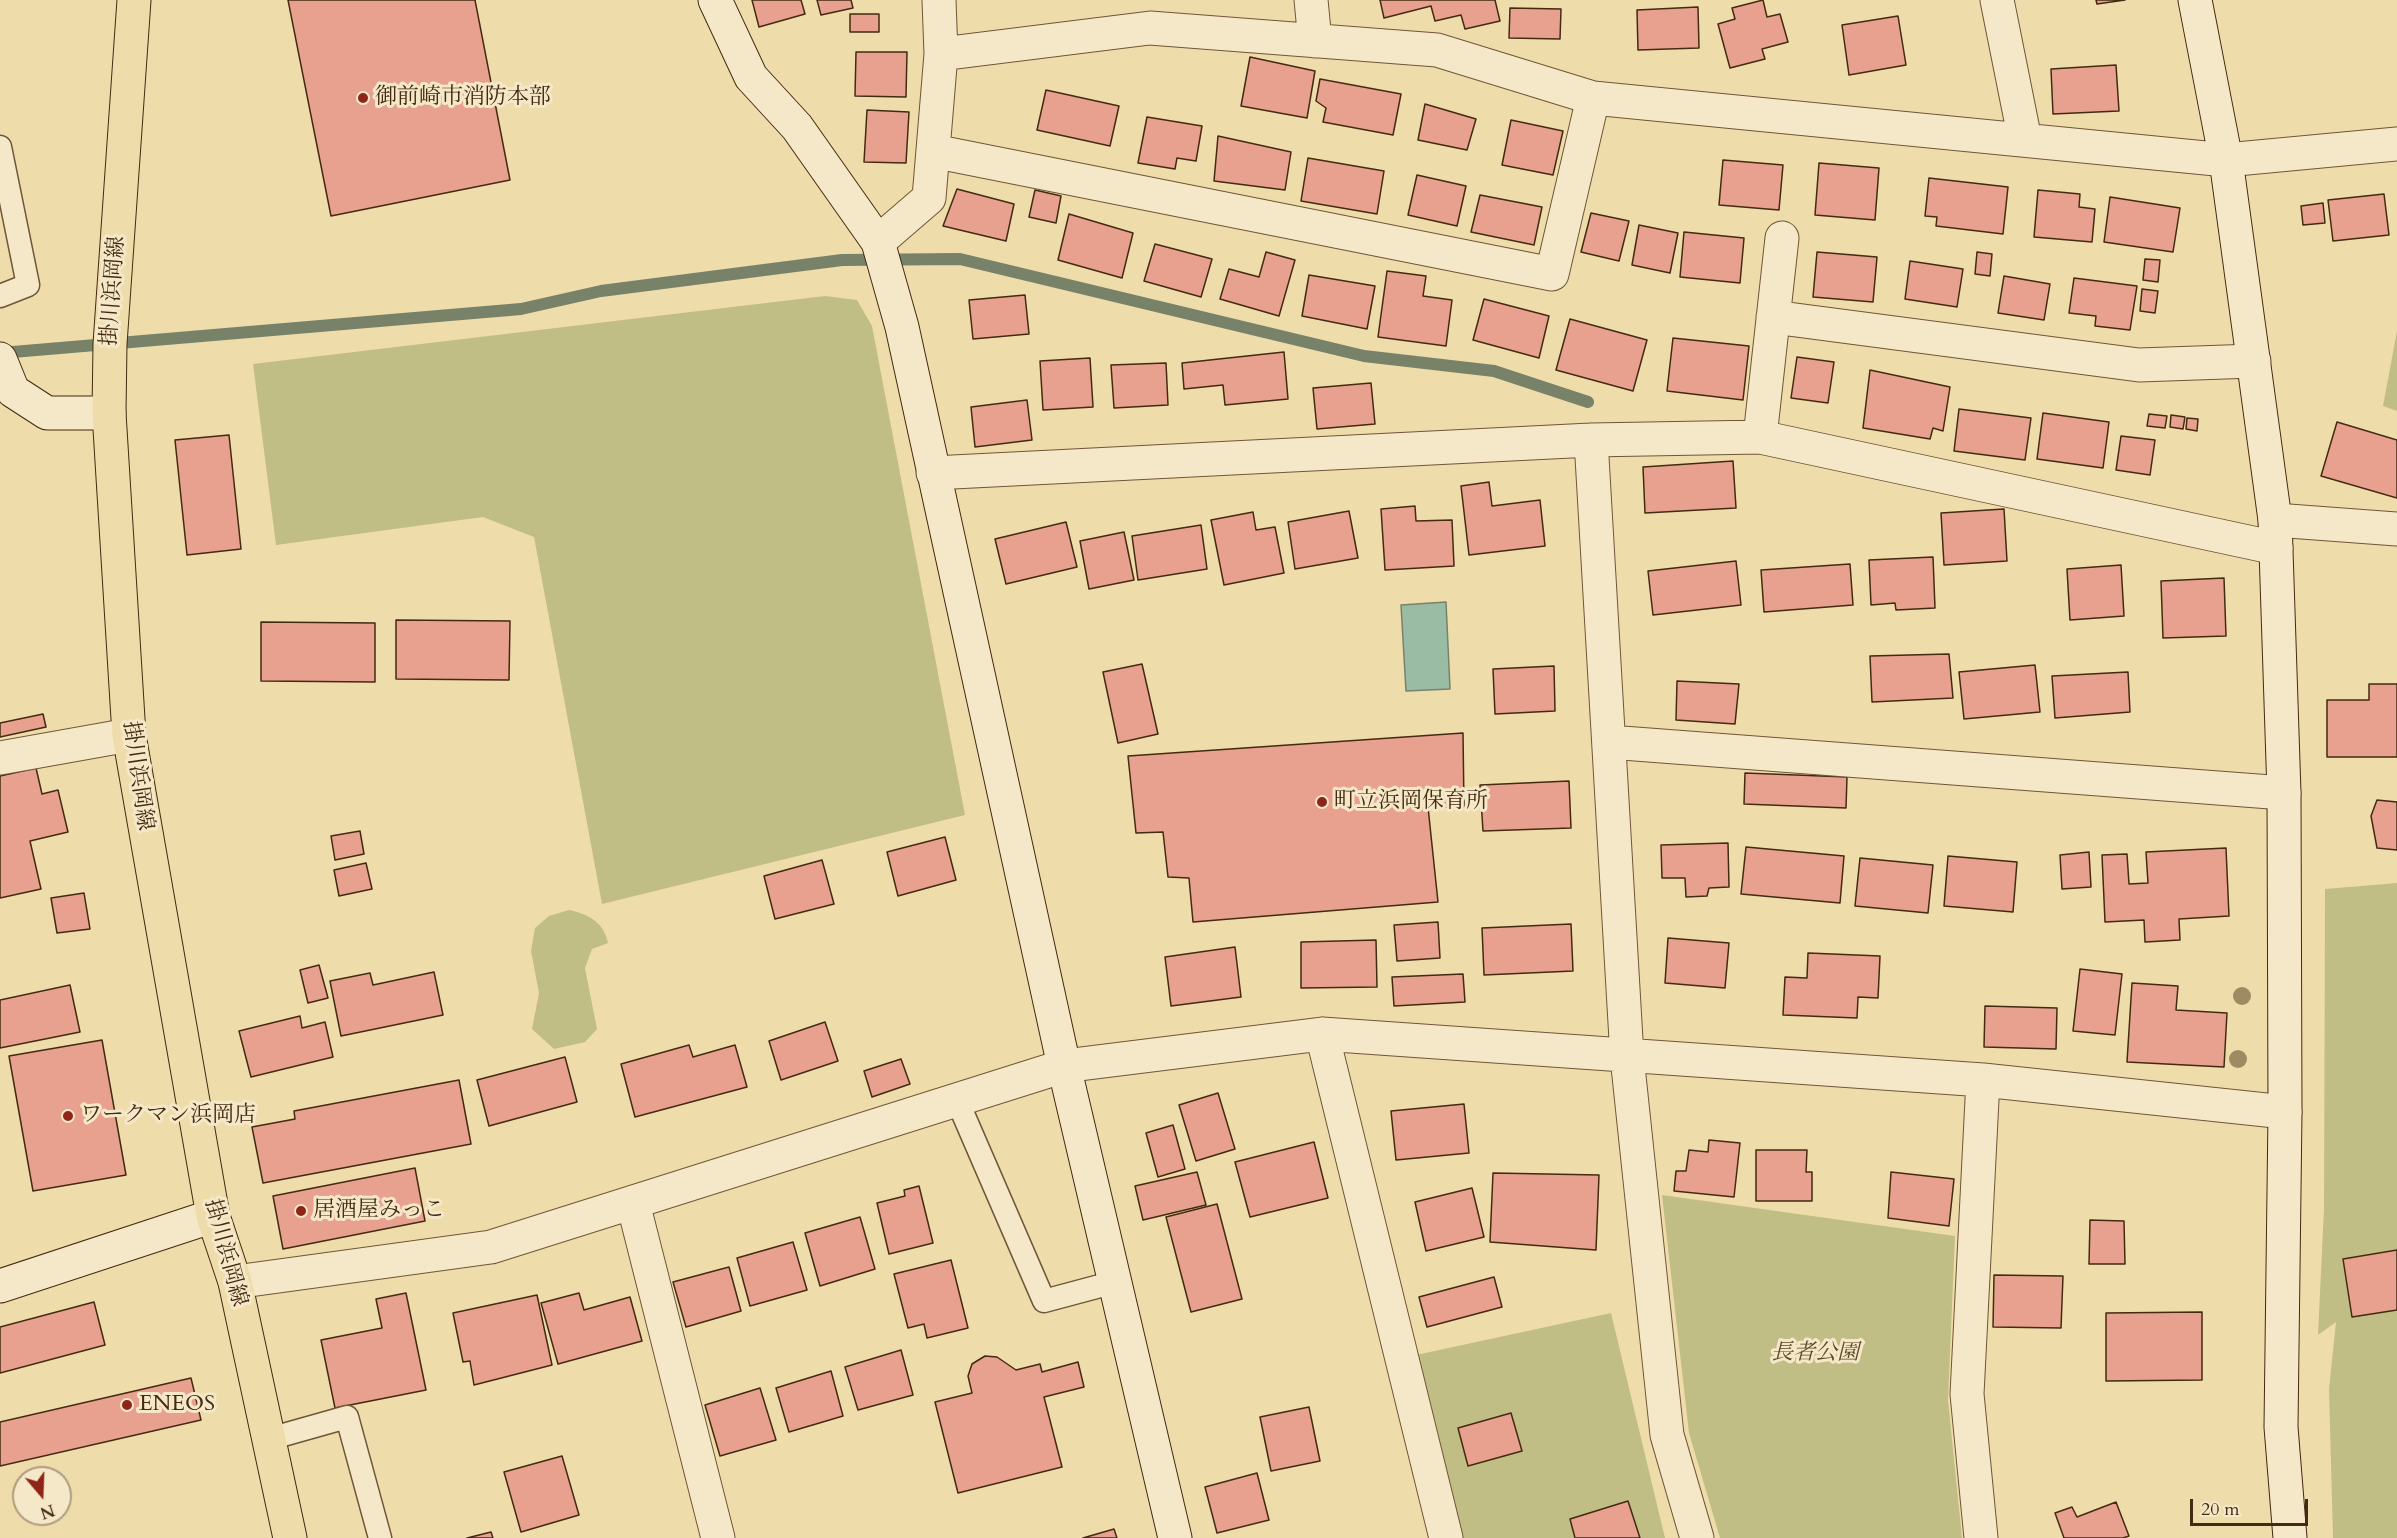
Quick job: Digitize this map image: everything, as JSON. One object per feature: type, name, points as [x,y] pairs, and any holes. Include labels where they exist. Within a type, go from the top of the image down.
[{"type":"main road","name":"掛川浜岡線","points":[[136,0],[110,345],[109,413],[129,735],[213,1216],[235,1282],[290,1538]]},
{"type":"street","points":[[715,0],[751,77],[797,127],[878,242],[902,327],[1064,1066],[1175,1538]]},
{"type":"street","points":[[878,242],[929,198],[941,54],[939,0]]},
{"type":"street","points":[[1311,0],[1315,40]]},
{"type":"street","points":[[1997,0],[2025,140]]},
{"type":"street","points":[[2195,0],[2226,160],[2276,534],[2284,793],[2285,1112],[2281,1427],[2290,1538]]},
{"type":"street","points":[[941,54],[1150,28],[1437,50],[1593,98],[2226,160],[2397,144]]},
{"type":"street","points":[[933,151],[1552,274],[1593,98]]},
{"type":"street","points":[[1760,437],[1782,238]]},
{"type":"street","points":[[1773,317],[2139,365],[2253,361]]},
{"type":"street","points":[[0,359],[6,395],[47,413],[109,413]]},
{"type":"street","points":[[933,473],[1591,440],[1760,437],[2276,534],[2397,529]]},
{"type":"street","points":[[1591,440],[1627,1057],[1667,1435],[1697,1538]]},
{"type":"street","points":[[0,758],[129,735]]},
{"type":"street","points":[[1609,742],[2284,793]]},
{"type":"street","points":[[1322,1034],[1446,1538]]},
{"type":"street","points":[[235,1282],[491,1246],[1064,1066],[1322,1034],[1983,1080],[2285,1112]]},
{"type":"street","points":[[1981,1538],[1966,1394],[1983,1080]]},
{"type":"street","points":[[633,1203],[718,1538]]},
{"type":"street","points":[[0,1287],[213,1216]]},
{"type":"lane","points":[[0,147],[28,285],[0,296]]},
{"type":"lane","points":[[957,1100],[1044,1301],[1115,1282]]},
{"type":"lane","points":[[269,1439],[347,1417],[380,1538]]},
{"type":"green space","points":[[825,296],[857,300],[872,326],[965,815],[602,904],[534,537],[483,517],[276,545],[253,364]]},
{"type":"green space","points":[[2397,331],[2397,411],[2383,406]]},
{"type":"green space","points":[[2397,883],[2397,1538],[2333,1538],[2329,1389],[2336,1322],[2318,1335],[2324,1209],[2325,889]]},
{"type":"green space","points":[[569,910],[583,914],[599,924],[608,943],[592,949],[585,968],[597,1029],[585,1042],[554,1049],[532,1029],[539,993],[531,951],[535,928],[549,916]]},
{"type":"green space","name":"長者公園","points":[[1662,1195],[1955,1236],[1948,1400],[1962,1538],[1720,1538],[1689,1433]]},
{"type":"green space","points":[[1611,1313],[1665,1538],[1460,1538],[1402,1358]]},
{"type":"shaded area","points":[[1446,602],[1450,689],[1406,691],[1401,605]]},
{"type":"building","points":[[288,0],[475,0],[510,180],[331,216]]},
{"type":"building","points":[[752,0],[801,0],[805,14],[759,27]]},
{"type":"building","points":[[817,0],[851,0],[853,8],[821,15]]},
{"type":"building","points":[[1380,0],[1495,0],[1500,21],[1465,29],[1461,15],[1435,21],[1431,6],[1384,18]]},
{"type":"building","points":[[1763,0],[1767,17],[1780,14],[1788,42],[1762,49],[1765,59],[1730,68],[1718,24],[1735,19],[1732,8]]},
{"type":"building","points":[[2096,0],[2125,0],[2097,4]]},
{"type":"building","points":[[1698,7],[1699,48],[1638,50],[1637,10]]},
{"type":"building","points":[[1510,8],[1561,9],[1560,39],[1509,38]]},
{"type":"building","points":[[850,14],[879,14],[879,32],[850,32]]},
{"type":"building","points":[[1898,16],[1906,65],[1849,75],[1842,25]]},
{"type":"building","points":[[856,52],[907,52],[906,97],[855,96]]},
{"type":"building","points":[[1250,57],[1315,71],[1307,118],[1241,106]]},
{"type":"building","points":[[2116,65],[2119,111],[2053,114],[2051,69]]},
{"type":"building","points":[[1320,79],[1401,94],[1393,135],[1323,122],[1326,108],[1316,101]]},
{"type":"building","points":[[1046,90],[1119,106],[1110,146],[1037,130]]},
{"type":"building","points":[[1425,104],[1476,119],[1467,150],[1418,140]]},
{"type":"building","points":[[867,110],[909,112],[906,163],[864,162]]},
{"type":"building","points":[[1147,117],[1202,126],[1196,161],[1177,158],[1175,169],[1138,163]]},
{"type":"building","points":[[1511,120],[1563,131],[1553,175],[1502,165]]},
{"type":"building","points":[[1218,136],[1291,152],[1285,190],[1214,181]]},
{"type":"building","points":[[1308,158],[1384,171],[1377,214],[1301,201]]},
{"type":"building","points":[[1723,160],[1783,165],[1779,210],[1719,205]]},
{"type":"building","points":[[1819,163],[1879,168],[1875,220],[1815,215]]},
{"type":"building","points":[[1417,175],[1466,186],[1457,226],[1408,215]]},
{"type":"building","points":[[1929,178],[2008,187],[2003,234],[1936,226],[1937,217],[1925,216]]},
{"type":"building","points":[[957,189],[1014,204],[1006,241],[943,226]]},
{"type":"building","points":[[1035,190],[1061,196],[1056,223],[1029,217]]},
{"type":"building","points":[[2038,190],[2080,194],[2079,207],[2095,209],[2092,242],[2034,237]]},
{"type":"building","points":[[2384,194],[2389,235],[2333,241],[2328,200]]},
{"type":"building","points":[[1480,195],[1542,207],[1534,245],[1471,232]]},
{"type":"building","points":[[2110,197],[2180,208],[2173,252],[2104,242]]},
{"type":"building","points":[[2323,203],[2325,223],[2303,225],[2301,206]]},
{"type":"building","points":[[1591,213],[1629,221],[1619,261],[1581,252]]},
{"type":"building","points":[[1069,214],[1133,233],[1122,278],[1058,260]]},
{"type":"building","points":[[1639,225],[1678,233],[1670,273],[1632,265]]},
{"type":"building","points":[[1684,232],[1744,238],[1740,283],[1680,277]]},
{"type":"building","points":[[1155,244],[1212,259],[1201,297],[1144,281]]},
{"type":"building","points":[[1266,252],[1295,260],[1279,316],[1220,299],[1229,269],[1259,277]]},
{"type":"building","points":[[1817,252],[1877,257],[1873,302],[1813,297]]},
{"type":"building","points":[[1977,252],[1992,254],[1990,276],[1975,274]]},
{"type":"building","points":[[2145,259],[2160,260],[2158,282],[2143,280]]},
{"type":"building","points":[[1910,261],[1963,269],[1957,307],[1905,299]]},
{"type":"building","points":[[1387,271],[1426,276],[1423,296],[1452,300],[1446,346],[1378,337]]},
{"type":"building","points":[[1309,275],[1375,286],[1367,329],[1302,316]]},
{"type":"building","points":[[2004,276],[2050,284],[2044,320],[1998,313]]},
{"type":"building","points":[[2074,278],[2137,286],[2130,330],[2095,326],[2096,316],[2069,313]]},
{"type":"building","points":[[2142,289],[2158,291],[2155,313],[2140,311]]},
{"type":"building","points":[[1025,295],[1029,334],[973,339],[969,300]]},
{"type":"building","points":[[1484,299],[1549,316],[1539,358],[1473,340]]},
{"type":"building","points":[[1570,319],[1647,340],[1633,391],[1556,370]]},
{"type":"building","points":[[1673,338],[1749,346],[1743,400],[1667,391]]},
{"type":"building","points":[[1284,352],[1288,399],[1225,405],[1223,385],[1184,389],[1182,363]]},
{"type":"building","points":[[1797,357],[1834,362],[1828,403],[1791,398]]},
{"type":"building","points":[[1090,358],[1093,407],[1043,410],[1040,361]]},
{"type":"building","points":[[1166,363],[1168,405],[1114,408],[1111,365]]},
{"type":"building","points":[[1870,370],[1950,387],[1943,431],[1933,428],[1930,439],[1863,428]]},
{"type":"building","points":[[1371,383],[1375,424],[1317,429],[1313,388]]},
{"type":"building","points":[[1027,400],[1032,440],[975,447],[971,407]]},
{"type":"building","points":[[1959,409],[2031,418],[2025,460],[1954,451]]},
{"type":"building","points":[[2043,413],[2109,422],[2103,468],[2037,459]]},
{"type":"building","points":[[2149,414],[2167,416],[2165,428],[2147,426]]},
{"type":"building","points":[[2171,415],[2185,417],[2183,429],[2170,427]]},
{"type":"building","points":[[2187,418],[2198,419],[2197,431],[2186,429]]},
{"type":"building","points":[[2337,422],[2397,440],[2397,498],[2321,476]]},
{"type":"building","points":[[229,435],[241,549],[187,555],[175,440]]},
{"type":"building","points":[[2121,436],[2155,440],[2150,475],[2116,470]]},
{"type":"building","points":[[1733,461],[1736,508],[1645,513],[1643,467]]},
{"type":"building","points":[[1489,482],[1492,506],[1540,500],[1545,546],[1469,555],[1461,486]]},
{"type":"building","points":[[1415,506],[1416,521],[1452,520],[1454,566],[1385,570],[1381,509]]},
{"type":"building","points":[[2004,509],[2007,561],[1944,565],[1941,513]]},
{"type":"building","points":[[1349,511],[1358,558],[1295,569],[1288,522]]},
{"type":"building","points":[[1253,512],[1256,530],[1275,527],[1284,573],[1224,585],[1211,520]]},
{"type":"building","points":[[1066,522],[1077,567],[1006,584],[995,539]]},
{"type":"building","points":[[1201,525],[1207,569],[1138,580],[1132,536]]},
{"type":"building","points":[[1124,532],[1134,580],[1089,589],[1080,541]]},
{"type":"building","points":[[1933,557],[1935,608],[1896,610],[1895,603],[1871,605],[1869,560]]},
{"type":"building","points":[[1736,561],[1741,605],[1653,615],[1648,571]]},
{"type":"building","points":[[1850,564],[1853,605],[1764,612],[1761,570]]},
{"type":"building","points":[[2121,565],[2124,616],[2070,620],[2067,569]]},
{"type":"building","points":[[2224,578],[2226,636],[2163,638],[2161,581]]},
{"type":"building","points":[[396,620],[510,621],[509,680],[396,679]]},
{"type":"building","points":[[261,622],[375,623],[375,682],[261,681]]},
{"type":"building","points":[[1949,654],[1953,698],[1872,702],[1870,656]]},
{"type":"building","points":[[1142,664],[1158,734],[1118,743],[1103,672]]},
{"type":"building","points":[[2035,665],[2040,712],[1964,719],[1959,672]]},
{"type":"building","points":[[1554,666],[1555,711],[1495,714],[1493,669]]},
{"type":"building","points":[[2128,672],[2130,712],[2055,718],[2052,676]]},
{"type":"building","points":[[1677,681],[1739,684],[1735,724],[1676,720]]},
{"type":"building","points":[[2369,684],[2397,684],[2397,757],[2327,757],[2327,700],[2369,700]]},
{"type":"building","points":[[43,714],[46,727],[0,737],[0,723]]},
{"type":"building","points":[[1463,733],[1464,807],[1428,807],[1438,902],[1193,922],[1189,878],[1168,877],[1163,832],[1136,833],[1128,756]]},
{"type":"building","points":[[36,768],[42,794],[58,790],[68,832],[30,841],[41,889],[0,898],[0,776]]},
{"type":"building","points":[[1745,773],[1847,777],[1846,808],[1744,804]]},
{"type":"building","points":[[1569,781],[1571,828],[1483,831],[1480,785]]},
{"type":"building","points":[[2377,800],[2397,802],[2397,850],[2377,848],[2371,816]]},
{"type":"building","points":[[360,831],[364,854],[335,860],[331,836]]},
{"type":"building","points":[[945,837],[956,880],[898,896],[887,852]]},
{"type":"building","points":[[1728,843],[1729,887],[1709,888],[1707,896],[1686,897],[1685,878],[1662,878],[1661,845]]},
{"type":"building","points":[[1746,847],[1844,856],[1840,903],[1741,894]]},
{"type":"building","points":[[2226,848],[2229,916],[2179,919],[2180,940],[2145,942],[2144,920],[2105,922],[2102,855],[2127,854],[2129,884],[2148,883],[2146,852]]},
{"type":"building","points":[[2089,852],[2091,887],[2062,889],[2060,855]]},
{"type":"building","points":[[1948,856],[2017,862],[2013,912],[1944,906]]},
{"type":"building","points":[[1860,858],[1933,865],[1928,913],[1855,906]]},
{"type":"building","points":[[822,860],[834,904],[775,919],[764,876]]},
{"type":"building","points":[[366,863],[372,889],[339,896],[334,870]]},
{"type":"building","points":[[84,893],[90,929],[57,933],[51,898]]},
{"type":"building","points":[[1438,922],[1440,958],[1397,961],[1394,925]]},
{"type":"building","points":[[1571,924],[1573,971],[1484,975],[1482,928]]},
{"type":"building","points":[[1668,938],[1729,943],[1725,988],[1665,983]]},
{"type":"building","points":[[1376,940],[1377,987],[1301,988],[1301,942]]},
{"type":"building","points":[[1235,947],[1241,997],[1171,1006],[1165,957]]},
{"type":"building","points":[[1808,953],[1880,956],[1878,998],[1858,997],[1857,1018],[1783,1015],[1785,977],[1807,978]]},
{"type":"building","points":[[319,965],[328,998],[308,1003],[300,970]]},
{"type":"building","points":[[2080,969],[2122,974],[2115,1035],[2073,1031]]},
{"type":"building","points":[[434,972],[443,1015],[341,1036],[330,981],[370,973],[373,985]]},
{"type":"building","points":[[1463,974],[1465,1002],[1394,1006],[1392,977]]},
{"type":"building","points":[[2132,983],[2178,986],[2176,1010],[2227,1013],[2224,1067],[2127,1062]]},
{"type":"building","points":[[70,985],[80,1032],[0,1048],[0,1000]]},
{"type":"building","points":[[1985,1006],[2057,1008],[2056,1049],[1984,1047]]},
{"type":"building","points":[[300,1016],[302,1028],[325,1022],[333,1057],[251,1077],[239,1031]]},
{"type":"building","points":[[825,1022],[838,1061],[781,1080],[769,1041]]},
{"type":"building","name":"ワークマン浜岡店","points":[[102,1040],[126,1175],[33,1191],[9,1056]]},
{"type":"building","points":[[689,1045],[693,1057],[735,1045],[747,1087],[635,1117],[621,1064]]},
{"type":"building","points":[[565,1057],[577,1102],[489,1126],[477,1080]]},
{"type":"building","points":[[901,1059],[910,1084],[872,1097],[864,1071]]},
{"type":"building","points":[[459,1080],[471,1144],[263,1183],[252,1127],[295,1119],[294,1111]]},
{"type":"building","points":[[1218,1093],[1235,1149],[1196,1161],[1179,1105]]},
{"type":"building","points":[[1464,1104],[1469,1153],[1396,1160],[1391,1111]]},
{"type":"building","points":[[1173,1125],[1185,1169],[1158,1177],[1146,1133]]},
{"type":"building","points":[[1709,1140],[1740,1143],[1734,1197],[1674,1191],[1676,1171],[1686,1171],[1689,1150],[1708,1152]]},
{"type":"building","points":[[1314,1142],[1328,1198],[1250,1217],[1235,1162]]},
{"type":"building","points":[[1756,1150],[1807,1150],[1806,1172],[1812,1172],[1812,1201],[1756,1201]]},
{"type":"building","points":[[415,1168],[425,1221],[283,1249],[273,1196]]},
{"type":"building","points":[[1197,1172],[1206,1205],[1143,1220],[1135,1186]]},
{"type":"building","points":[[1891,1172],[1954,1179],[1949,1226],[1888,1218]]},
{"type":"building","points":[[1493,1173],[1599,1175],[1596,1250],[1490,1242]]},
{"type":"building","points":[[919,1186],[933,1243],[889,1254],[877,1203],[905,1196],[904,1190]]},
{"type":"building","points":[[1472,1188],[1484,1237],[1426,1251],[1415,1202]]},
{"type":"building","points":[[1217,1204],[1242,1299],[1191,1312],[1166,1217]]},
{"type":"building","points":[[860,1217],[875,1269],[820,1286],[805,1233]]},
{"type":"building","points":[[2090,1220],[2124,1221],[2125,1264],[2089,1264]]},
{"type":"building","points":[[793,1242],[807,1290],[750,1306],[737,1258]]},
{"type":"building","points":[[2397,1250],[2397,1310],[2352,1317],[2343,1259]]},
{"type":"building","points":[[951,1260],[968,1328],[927,1338],[924,1324],[908,1328],[894,1274]]},
{"type":"building","points":[[729,1267],[741,1311],[686,1327],[673,1282]]},
{"type":"building","points":[[1994,1275],[2063,1276],[2061,1328],[1993,1327]]},
{"type":"building","points":[[1494,1277],[1502,1307],[1427,1327],[1419,1297]]},
{"type":"building","points":[[406,1293],[426,1390],[335,1408],[321,1340],[382,1328],[376,1299]]},
{"type":"building","points":[[579,1293],[584,1310],[630,1297],[642,1341],[558,1364],[541,1303]]},
{"type":"building","points":[[537,1295],[552,1365],[474,1385],[470,1361],[463,1362],[453,1313]]},
{"type":"building","points":[[94,1302],[105,1345],[0,1373],[0,1327]]},
{"type":"building","points":[[2202,1312],[2202,1380],[2106,1381],[2106,1313]]},
{"type":"building","points":[[901,1350],[913,1395],[858,1410],[845,1367]]},
{"type":"building","points":[[985,1356],[997,1357],[1016,1370],[1040,1364],[1042,1372],[1078,1362],[1084,1387],[1044,1397],[1062,1467],[958,1493],[935,1402],[972,1393],[968,1376],[972,1364]]},
{"type":"building","points":[[831,1371],[843,1416],[789,1432],[776,1388]]},
{"type":"building","points":[[191,1378],[201,1420],[0,1466],[0,1422]]},
{"type":"building","points":[[760,1388],[776,1440],[720,1456],[705,1405]]},
{"type":"building","points":[[1309,1407],[1320,1461],[1271,1471],[1260,1417]]},
{"type":"building","points":[[1511,1413],[1522,1451],[1468,1466],[1458,1428]]},
{"type":"building","points":[[562,1456],[579,1515],[521,1532],[504,1472]]},
{"type":"building","points":[[1257,1473],[1269,1520],[1217,1533],[1205,1487]]},
{"type":"building","points":[[1628,1501],[1640,1538],[1575,1538],[1570,1519]]},
{"type":"building","points":[[2116,1502],[2129,1536],[2123,1538],[2064,1538],[2055,1513],[2072,1507],[2077,1517]]},
{"type":"building","points":[[1114,1529],[1117,1538],[1083,1538]]},
{"type":"building","points":[[491,1532],[493,1538],[467,1538]]},
{"type":"waterway","points":[[1,353],[521,309],[601,291],[842,260],[960,259],[1364,356],[1494,371],[1588,402]]},
{"type":"place","name":"御前崎市消防本部","points":[[363,98]]},
{"type":"place","name":"町立浜岡保育所","points":[[1322,802]]},
{"type":"place","name":"ワークマン浜岡店","points":[[68,1116]]},
{"type":"place","name":"居酒屋みっこ","points":[[301,1211]]},
{"type":"place","name":"ENEOS","points":[[127,1405]]}]
